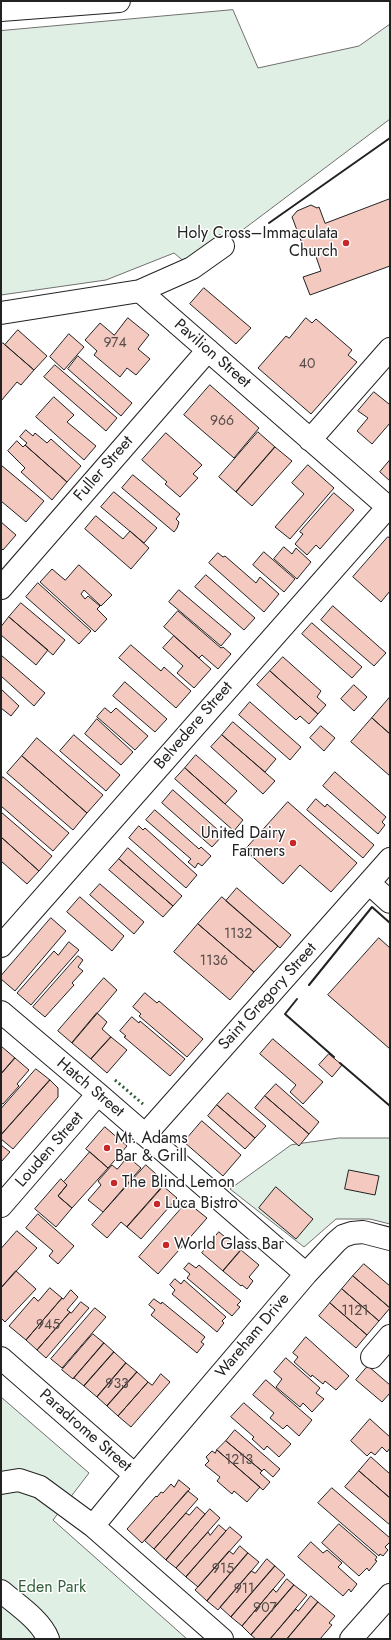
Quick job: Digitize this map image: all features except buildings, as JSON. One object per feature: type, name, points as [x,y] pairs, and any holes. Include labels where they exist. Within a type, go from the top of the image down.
[{"type":"street","points":[[1,10],[119,1]]},
{"type":"street","points":[[1,312],[140,291],[192,268],[223,246]]},
{"type":"street","name":"Pavilion Street","points":[[140,291],[389,508]]},
{"type":"street","points":[[310,440],[390,349]]},
{"type":"street","name":"Fuller Street","points":[[1,588],[208,350]]},
{"type":"street","name":"Belvedere Street","points":[[1,946],[389,508]]},
{"type":"street","name":"Saint Gregory Street","points":[[145,1135],[390,859]]},
{"type":"street","points":[[369,883],[390,902]]},
{"type":"street","name":"Hatch Street","points":[[1,1012],[306,1274]]},
{"type":"street","name":"Louden Street","points":[[1,1206],[98,1094]]},
{"type":"street","name":"Wareham Drive","points":[[135,1475],[306,1274],[336,1242],[343,1236],[363,1232],[390,1239]]},
{"type":"street","points":[[372,1357],[390,1336]]},
{"type":"street","name":"Paradrome Street","points":[[1,1358],[135,1475],[93,1526]]},
{"type":"street","points":[[1,1482],[19,1480],[33,1484],[93,1526],[222,1639]]},
{"type":"street","points":[[1,1591],[37,1622],[45,1631],[48,1639]]},
{"type":"street","points":[[351,1639],[390,1595]]},
{"type":"green space","points":[[233,10],[258,68],[359,46],[390,24],[390,119],[192,268],[174,253],[106,280],[1,295],[1,31]]},
{"type":"green space","points":[[339,1138],[390,1138],[390,1224],[370,1219],[336,1219],[304,1247],[230,1189],[291,1145]]},
{"type":"green space","name":"Eden Park","points":[[1,1397],[89,1473],[53,1520],[187,1639],[1,1639]]},
{"type":"hedge","points":[[115,1080],[143,1104]]},
{"type":"wall","points":[[269,223],[390,138]]},
{"type":"wall","points":[[309,985],[372,907],[390,923]]},
{"type":"wall","points":[[297,999],[285,1014],[334,1057]]},
{"type":"wall","points":[[340,1063],[390,1106]]},
{"type":"place","name":"Holy Cross–Immaculata Church","points":[[346,243]]},
{"type":"place","name":"United Dairy Farmers","points":[[293,843]]},
{"type":"place","name":"Mt. Adams Bar & Grill","points":[[107,1148]]},
{"type":"place","name":"The Blind Lemon","points":[[114,1183]]},
{"type":"place","name":"Luca Bistro","points":[[157,1204]]},
{"type":"place","name":"World Glass Bar","points":[[166,1245]]}]
